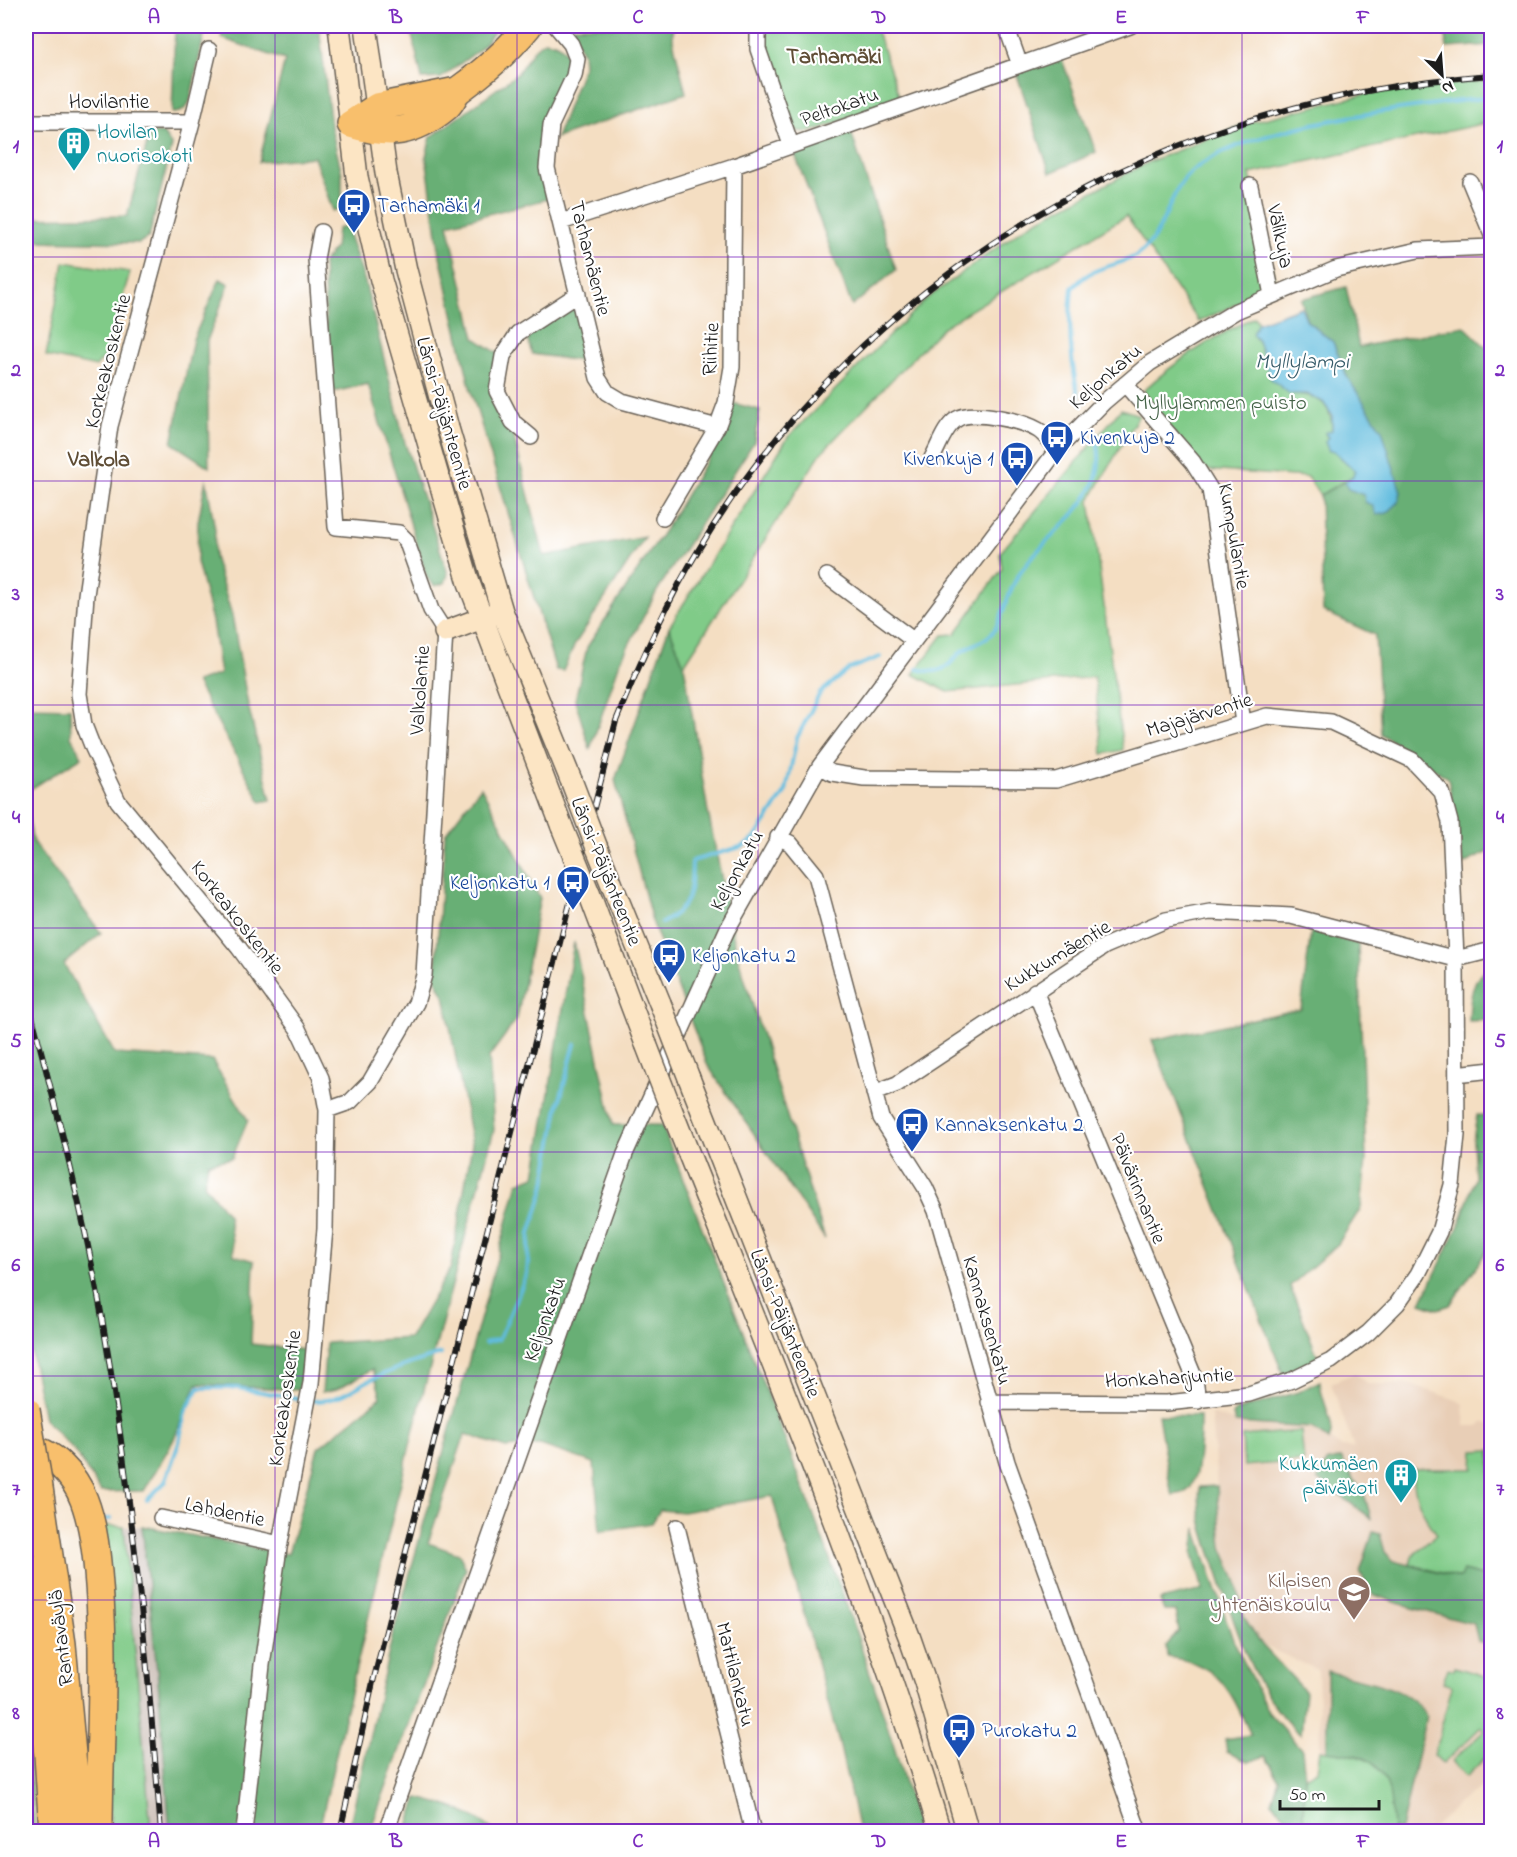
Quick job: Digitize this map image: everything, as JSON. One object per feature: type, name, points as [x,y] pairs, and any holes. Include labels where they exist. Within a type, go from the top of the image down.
[{"type":"highway","points":[[351,124],[379,120],[440,92],[457,91],[483,73],[528,26]]},
{"type":"highway","name":"Rantaväylä","points":[[26,1410],[62,1644],[79,1832]]},
{"type":"highway","points":[[26,1448],[46,1455],[64,1468],[79,1488],[90,1523],[98,1566],[102,1638],[99,1832]]},
{"type":"highway","name":"Rantaväylä","points":[[26,1566],[48,1755],[53,1832]]},
{"type":"highway","points":[[26,1665],[48,1755]]},
{"type":"main road","name":"Länsi-Päijänteentie","points":[[339,26],[357,177],[381,280],[481,618],[861,1592],[908,1726],[940,1832]]},
{"type":"main road","name":"Länsi-Päijänteentie","points":[[366,26],[379,120],[406,270],[448,428],[502,611],[660,1003],[909,1636],[925,1682],[968,1832]]},
{"type":"main road","points":[[445,632],[502,611]]},
{"type":"street","name":"Tarhamäentie","points":[[556,26],[571,44],[577,59],[574,76],[551,124],[547,168],[598,378],[607,392],[622,401],[717,427]]},
{"type":"street","points":[[758,26],[758,49],[791,145]]},
{"type":"street","points":[[1006,26],[1020,65]]},
{"type":"street","name":"Peltokatu","points":[[561,222],[734,166],[1130,26]]},
{"type":"street","name":"Korkeakoskentie","points":[[209,50],[192,122],[110,426],[86,595],[79,694],[87,733],[118,801],[239,948],[298,1029],[321,1078],[327,1110],[325,1229],[311,1383],[280,1544],[262,1665],[244,1832]]},
{"type":"street","name":"Hovilantie","points":[[26,122],[192,122]]},
{"type":"street","name":"Riihitie","points":[[663,518],[717,427],[726,403],[732,368],[734,166]]},
{"type":"street","points":[[1470,182],[1491,235]]},
{"type":"street","name":"Välikuja","points":[[1250,186],[1272,295]]},
{"type":"street","name":"Valkolantie","points":[[321,232],[316,259],[336,527],[399,533],[406,540],[431,610],[445,632],[424,975],[416,1003],[370,1082],[350,1102],[327,1110]]},
{"type":"street","name":"Keljonkatu","points":[[386,1832],[625,1154],[727,930],[820,766],[1057,450],[1078,427],[1125,384],[1187,339],[1236,311],[1336,269],[1418,250],[1491,247]]},
{"type":"street","points":[[531,437],[513,422],[497,391],[503,356],[518,333],[578,294]]},
{"type":"street","name":"Kumpulantie","points":[[1125,384],[1193,462],[1210,489],[1243,723]]},
{"type":"street","points":[[932,458],[949,427],[956,419],[965,415],[1020,423],[1040,431],[1057,450]]},
{"type":"street","points":[[827,576],[913,640]]},
{"type":"street","name":"Majajärventie","points":[[820,766],[832,773],[864,778],[1056,780],[1267,716],[1331,722],[1413,760],[1443,792],[1450,822],[1456,959]]},
{"type":"street","name":"Kannaksenkatu","points":[[778,837],[790,843],[816,875],[874,1092],[886,1126],[925,1187],[936,1211],[1013,1480],[1139,1832]]},
{"type":"street","name":"Kukkumäentie","points":[[874,1092],[897,1084],[1105,946],[1166,920],[1210,912],[1291,916],[1456,959],[1491,950]]},
{"type":"street","name":"Honkaharjuntie","points":[[989,1401],[1198,1401],[1249,1394],[1292,1380],[1331,1361],[1381,1322],[1418,1274],[1439,1233],[1452,1185],[1457,1135],[1456,959]]},
{"type":"street","name":"Päivärinnantie","points":[[1035,992],[1195,1379],[1198,1401]]},
{"type":"street","points":[[1465,1073],[1491,1070]]},
{"type":"street","name":"Lahdentie","points":[[161,1518],[280,1544]]},
{"type":"street","name":"Mattilankatu","points":[[677,1527],[753,1832]]},
{"type":"shaded area","name":"Kilpisen yhtenäiskoulu","points":[[1355,1373],[1367,1384],[1409,1384],[1457,1400],[1464,1404],[1465,1426],[1479,1426],[1483,1422],[1491,1425],[1491,1578],[1409,1607],[1474,1624],[1478,1641],[1491,1646],[1491,1771],[1480,1788],[1459,1803],[1430,1831],[1286,1831],[1279,1779],[1305,1777],[1317,1770],[1320,1750],[1318,1670],[1262,1645],[1244,1617],[1236,1580],[1222,1547],[1211,1414],[1249,1426],[1272,1424],[1312,1428],[1341,1447],[1354,1448],[1331,1383]]},
{"type":"shaded area","points":[[142,1526],[158,1680],[170,1831],[151,1831],[124,1527]]},
{"type":"green space","points":[[175,26],[206,26],[190,101],[183,110],[172,113]]},
{"type":"green space","points":[[224,26],[319,26],[331,127],[342,174],[342,208],[333,211],[314,157],[259,162],[285,60],[221,38]]},
{"type":"green space","points":[[410,26],[499,26],[480,49],[441,78],[422,79]]},
{"type":"green space","points":[[567,26],[673,26],[673,40],[686,93],[556,138],[584,65],[583,53]]},
{"type":"green space","points":[[766,26],[875,26],[901,101],[810,132],[797,131],[790,122],[767,48]]},
{"type":"green space","points":[[1444,26],[1491,26],[1491,45],[1447,48]]},
{"type":"green space","points":[[544,41],[559,45],[566,53],[567,64],[564,77],[542,125],[541,162],[548,199],[448,224],[475,338],[499,354],[491,393],[512,430],[544,556],[645,537],[575,644],[563,671],[556,670],[471,391],[440,256],[426,156],[431,137],[517,74],[535,48]]},
{"type":"green space","points":[[1061,57],[1096,152],[1050,173],[1016,72]]},
{"type":"green space","points":[[1491,80],[1491,122],[1250,174],[1276,285],[1199,322],[1126,216],[943,327],[821,453],[684,665],[669,627],[788,437],[926,299],[1028,225],[1151,161],[1247,123],[1370,93]]},
{"type":"green space","points":[[851,132],[896,270],[852,306],[794,152]]},
{"type":"green space","points":[[150,133],[163,133],[172,146],[149,237],[139,243],[26,241],[26,218],[127,216]]},
{"type":"green space","points":[[346,226],[365,282],[405,443],[448,574],[445,583],[435,586],[427,578],[368,384],[329,393],[323,262],[335,248],[337,229]]},
{"type":"green space","points":[[64,262],[130,272],[106,355],[96,367],[46,356]]},
{"type":"green space","points":[[220,279],[229,284],[207,341],[209,467],[172,443],[193,339]]},
{"type":"green space","points":[[1346,287],[1359,347],[1464,326],[1491,352],[1491,851],[1463,864],[1448,778],[1381,734],[1375,635],[1323,611],[1320,495],[1345,481],[1348,489],[1365,495],[1360,397],[1347,377],[1333,342],[1307,321],[1301,299]]},
{"type":"green space","points":[[574,304],[588,362],[532,354],[526,334]]},
{"type":"green space","name":"Myllylammen puisto","points":[[1254,317],[1258,323],[1252,334],[1258,341],[1264,360],[1290,394],[1315,398],[1326,407],[1332,431],[1325,433],[1334,451],[1355,471],[1353,476],[1320,495],[1307,477],[1205,470],[1147,401],[1144,390],[1169,368],[1210,341]]},
{"type":"green space","points":[[732,403],[760,410],[754,442],[657,591],[620,662],[590,749],[575,700],[587,647],[671,520],[724,431]]},
{"type":"green space","points":[[1121,409],[1139,415],[1090,500],[1123,750],[1103,754],[1094,677],[948,692],[913,674],[943,635],[955,634],[1002,569],[1000,553]]},
{"type":"green space","points":[[206,479],[215,529],[214,557],[232,615],[248,705],[271,800],[261,802],[196,682],[220,674],[212,621],[197,562],[198,522]]},
{"type":"green space","points":[[669,627],[684,665],[708,812],[737,954],[825,1239],[708,1066],[652,921],[615,780]]},
{"type":"green space","points":[[26,707],[70,708],[71,736],[82,757],[26,792]]},
{"type":"green space","points":[[481,787],[540,898],[517,1019],[489,1057],[494,1130],[418,1412],[319,1831],[170,1831],[158,1680],[142,1526],[288,1554],[318,1448],[381,1397],[373,1369],[337,1389],[322,1392],[326,1343],[410,1338],[451,1267],[472,1144],[444,995],[435,978],[445,834]]},
{"type":"green space","points":[[26,807],[33,842],[101,933],[64,964],[115,1054],[212,1060],[248,1120],[232,1158],[208,1163],[204,1184],[228,1215],[234,1255],[254,1261],[251,1344],[305,1350],[299,1390],[197,1384],[173,1441],[144,1491],[101,1492],[76,1453],[44,1419],[26,1327]]},
{"type":"green space","points":[[1311,931],[1358,944],[1366,1160],[1361,1208],[1338,1244],[1290,1286],[1319,1360],[1284,1377],[1152,1040],[1301,1009]]},
{"type":"green space","points":[[574,942],[613,1125],[662,1125],[832,1563],[892,1741],[919,1831],[859,1831],[840,1747],[772,1496],[683,1512],[660,1510],[652,1523],[600,1531],[594,1463],[540,1445],[506,1448],[465,1434],[428,1543],[459,1554],[466,1568],[370,1831],[348,1832],[392,1638],[518,1183],[535,1176]]},
{"type":"green space","points":[[1491,965],[1491,1020],[1469,1021],[1472,990],[1479,976]]},
{"type":"green space","points":[[1477,1115],[1491,1116],[1491,1245],[1450,1305],[1438,1309],[1421,1303],[1460,1223],[1475,1178],[1473,1140]]},
{"type":"green space","points":[[1320,1381],[1330,1418],[1329,1441],[1312,1428],[1235,1423],[1233,1415],[1236,1411],[1298,1392]]},
{"type":"green space","points":[[1158,1415],[1200,1416],[1200,1444],[1195,1478],[1192,1486],[1184,1493],[1173,1495],[1170,1486]]},
{"type":"green space","points":[[1301,1431],[1304,1461],[1244,1466],[1242,1436]]},
{"type":"green space","points":[[1491,1450],[1491,1578],[1463,1572],[1460,1578],[1410,1564],[1412,1556],[1437,1534],[1419,1504],[1413,1469],[1473,1469],[1474,1451]]},
{"type":"green space","points":[[1341,1458],[1365,1497],[1371,1518],[1318,1479],[1327,1462]]},
{"type":"green space","points":[[1217,1486],[1222,1547],[1236,1580],[1244,1617],[1262,1645],[1305,1691],[1301,1735],[1271,1702],[1250,1662],[1233,1619],[1208,1543],[1200,1510],[1200,1487]]},
{"type":"green space","points":[[104,1525],[124,1527],[151,1831],[110,1831]]},
{"type":"green space","points":[[1196,1528],[1232,1637],[1268,1712],[1302,1750],[1305,1777],[1303,1816],[1307,1831],[1277,1831],[1288,1828],[1285,1815],[1272,1802],[1279,1779],[1265,1756],[1248,1762],[1227,1752],[1225,1739],[1251,1735],[1221,1681],[1200,1665],[1167,1657],[1166,1646],[1179,1631],[1175,1611],[1164,1611],[1160,1600],[1203,1590],[1193,1555]]},
{"type":"green space","points":[[1373,1532],[1380,1534],[1385,1552],[1394,1561],[1460,1578],[1463,1571],[1491,1578],[1491,1646],[1478,1641],[1474,1624],[1409,1607],[1372,1594],[1360,1572]]},
{"type":"green space","points":[[1455,1667],[1491,1678],[1491,1752],[1466,1777],[1452,1761],[1484,1731],[1481,1727],[1443,1764],[1434,1755],[1452,1686],[1443,1683],[1448,1668],[1454,1670]]},
{"type":"green space","points":[[1327,1671],[1396,1690],[1418,1705],[1426,1716],[1401,1829],[1393,1829],[1388,1789],[1380,1771],[1360,1756],[1327,1751]]},
{"type":"green space","points":[[26,1728],[35,1831],[26,1831]]},
{"type":"green space","points":[[1320,1750],[1357,1756],[1379,1770],[1385,1778],[1392,1799],[1392,1831],[1307,1831],[1303,1816],[1305,1777],[1317,1770]]},
{"type":"green space","points":[[418,1798],[459,1810],[486,1824],[494,1831],[406,1831]]},
{"type":"water","name":"Myllylampi","points":[[1301,307],[1307,321],[1333,342],[1347,377],[1382,430],[1401,492],[1398,503],[1387,513],[1377,515],[1372,505],[1365,502],[1364,495],[1348,489],[1345,481],[1353,476],[1355,471],[1334,451],[1329,451],[1325,442],[1329,437],[1325,433],[1332,430],[1332,415],[1323,402],[1307,394],[1290,394],[1271,379],[1258,341],[1252,334],[1258,323]]},
{"type":"waterway","points":[[1491,26],[1492,34]]},
{"type":"waterway","points":[[1079,399],[1071,344],[1072,288],[1092,272],[1140,253],[1155,236],[1179,186],[1185,178],[1209,159],[1243,144],[1284,131],[1376,112],[1492,97]]},
{"type":"waterway","points":[[917,669],[941,670],[961,652],[992,633],[1019,574],[1086,498],[1095,481],[1099,462],[1097,441]]},
{"type":"waterway","points":[[662,923],[672,917],[688,897],[692,861],[744,846],[755,838],[786,791],[797,738],[820,693],[849,669],[880,657]]},
{"type":"waterway","points":[[485,1343],[499,1339],[527,1274],[530,1233],[544,1189],[558,1107],[575,1044]]},
{"type":"waterway","points":[[310,1400],[320,1401],[338,1397],[387,1373],[441,1354]]},
{"type":"waterway","points":[[147,1500],[165,1482],[179,1443],[185,1412],[199,1388],[237,1388],[303,1399]]},
{"type":"waterway","points":[[100,1519],[111,1519]]},
{"type":"railway","points":[[340,1832],[373,1682],[616,721],[654,633],[699,549],[768,449],[848,360],[938,282],[1037,215],[1143,161],[1255,119],[1372,90],[1492,75]]},
{"type":"railway","points":[[26,993],[80,1210],[116,1403],[139,1586],[161,1832]]},
{"type":"place","name":"Hovilan nuorisokoti","points":[[74,172]]},
{"type":"place","name":"Tarhamäki 1","points":[[354,234]]},
{"type":"place","name":"Kivenkuja 2","points":[[1057,466]]},
{"type":"place","name":"Kivenkuja 1","points":[[1017,487]]},
{"type":"place","name":"Keljonkatu 1","points":[[573,911]]},
{"type":"place","name":"Keljonkatu 2","points":[[669,984]]},
{"type":"place","name":"Kannaksenkatu 2","points":[[912,1153]]},
{"type":"place","name":"Kukkumäen päiväkoti","points":[[1401,1504]]},
{"type":"place","name":"Kilpisen yhtenäiskoulu","points":[[1354,1621]]},
{"type":"place","name":"Purokatu 2","points":[[959,1759]]},
{"type":"district","name":"Tarhamäki","points":[[834,55]]},
{"type":"district","name":"Valkola","points":[[99,458]]}]
